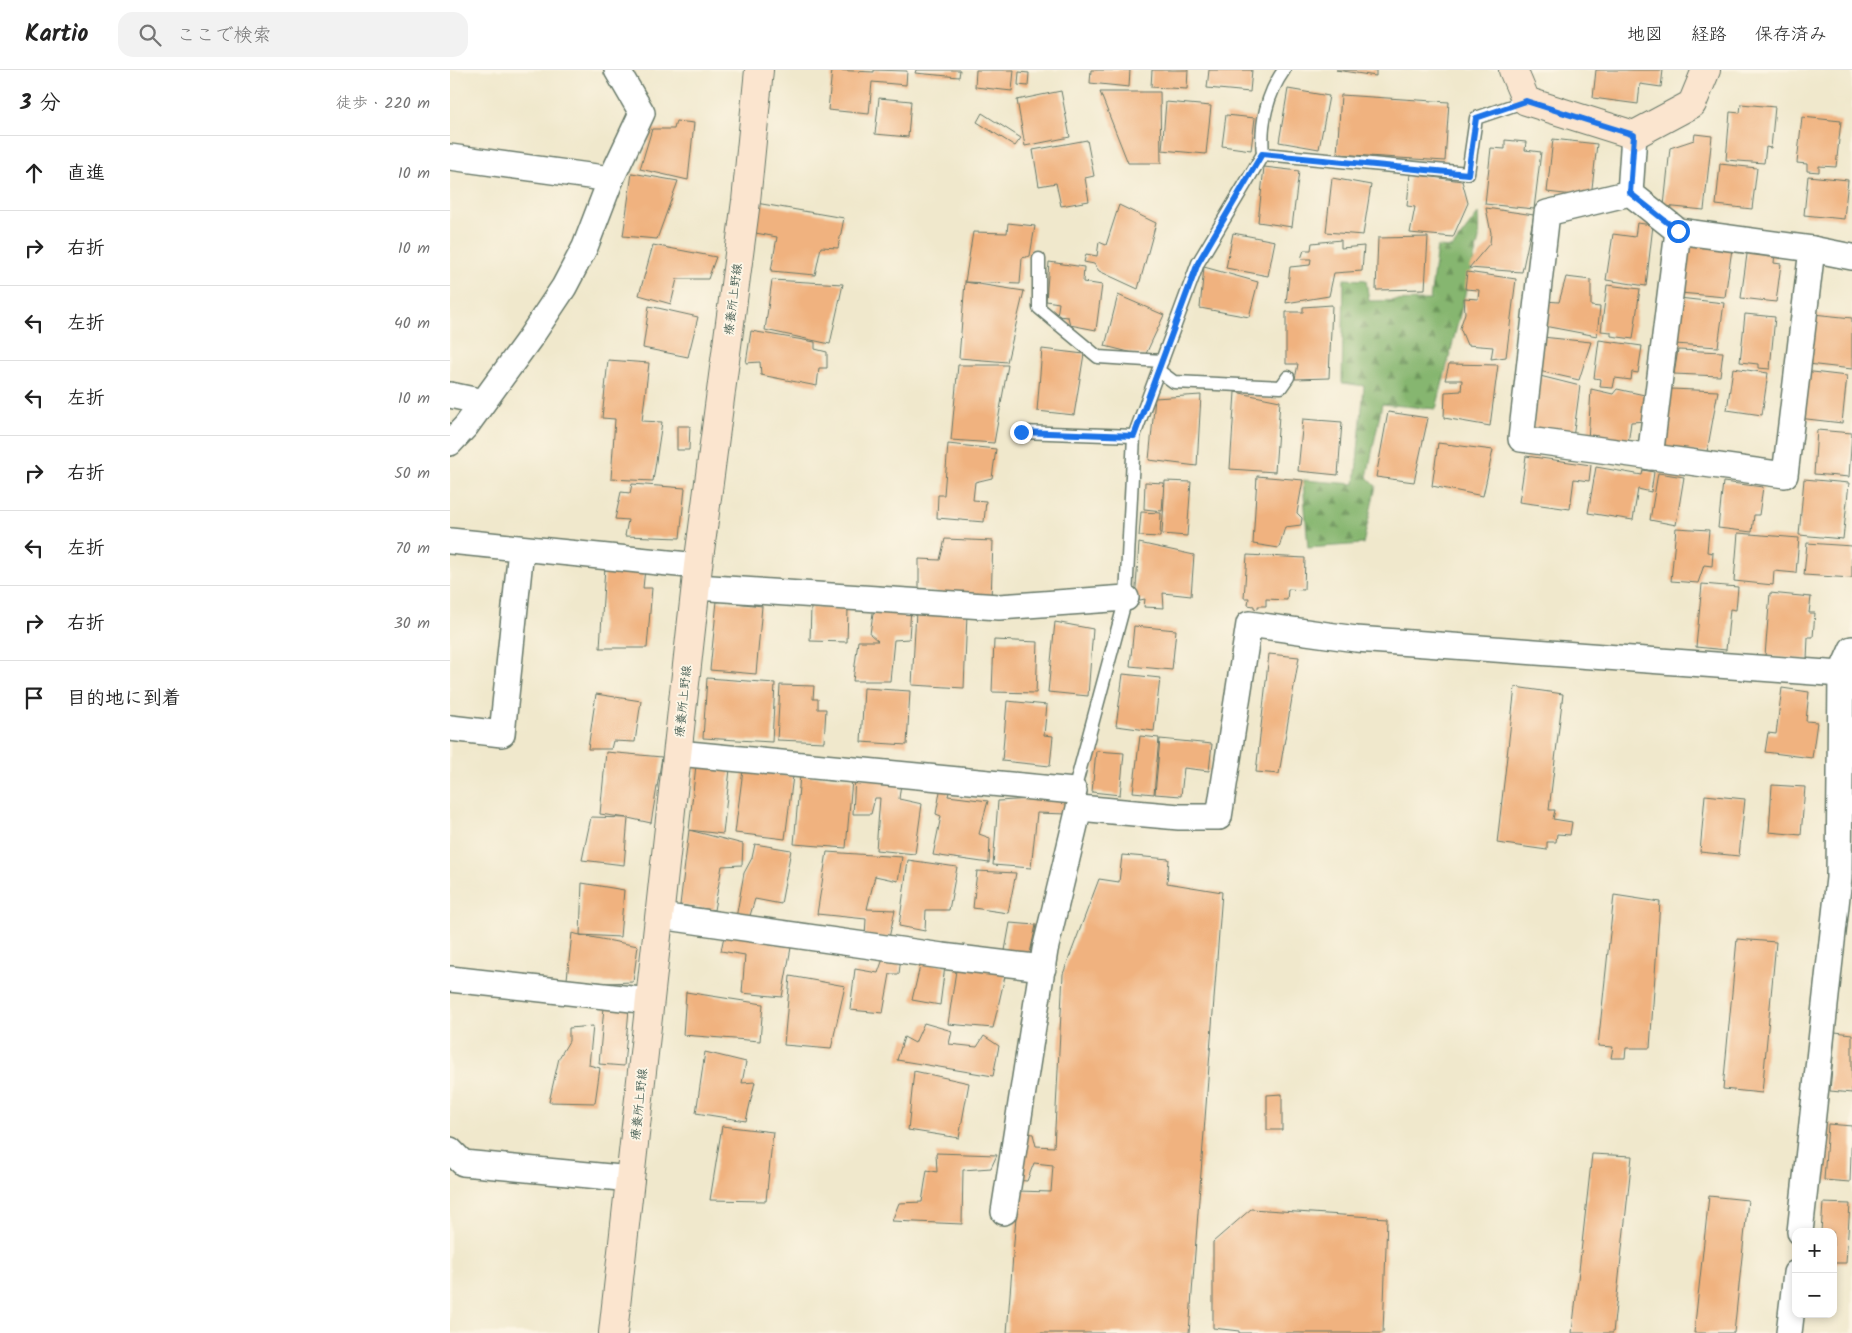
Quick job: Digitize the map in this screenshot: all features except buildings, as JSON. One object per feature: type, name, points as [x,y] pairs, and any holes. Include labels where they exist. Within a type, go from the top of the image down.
[{"type":"street","points":[[450,443],[466,426],[530,338],[564,287],[585,247],[611,180],[642,113],[617,70]]},
{"type":"street","name":"療養所上野線","points":[[613,1333],[697,577],[746,201],[759,70]]},
{"type":"street","points":[[1513,70],[1526,101],[1634,135],[1692,104],[1706,70]]},
{"type":"street","points":[[1630,193],[1634,135]]},
{"type":"street","points":[[450,157],[611,180]]},
{"type":"street","points":[[1630,193],[1678,231],[1812,249],[1852,257]]},
{"type":"street","points":[[1630,193],[1547,213],[1521,439],[1785,475],[1812,249]]},
{"type":"street","points":[[1650,457],[1678,231]]},
{"type":"street","points":[[450,395],[483,402]]},
{"type":"street","points":[[450,541],[522,549],[697,577],[999,607],[1126,598]]},
{"type":"street","points":[[450,728],[502,734],[522,549]]},
{"type":"street","points":[[678,753],[1077,799],[1179,816],[1219,817],[1248,624],[1356,639],[1841,674]]},
{"type":"street","points":[[1801,1228],[1846,878],[1841,674],[1852,649]]},
{"type":"street","points":[[1004,1212],[1045,950],[1077,799]]},
{"type":"street","points":[[660,916],[942,956],[1042,968]]},
{"type":"street","points":[[450,979],[650,1001]]},
{"type":"street","points":[[450,1150],[463,1163],[631,1179]]},
{"type":"street","points":[[1789,1333],[1792,1307]]},
{"type":"lane","points":[[1077,799],[1126,598],[1134,436],[1198,263],[1262,154],[1261,139],[1265,114],[1273,86],[1284,70]]},
{"type":"lane","points":[[1262,154],[1468,174],[1476,118],[1526,101]]},
{"type":"lane","points":[[1039,260],[1039,308],[1098,357],[1161,366],[1174,382],[1281,387],[1288,377]]},
{"type":"lane","points":[[1021,432],[1134,436]]},
{"type":"green space","points":[[1478,214],[1479,239],[1436,409],[1382,404],[1367,477],[1376,486],[1363,544],[1308,548],[1303,480],[1355,484],[1364,386],[1342,383],[1344,279],[1366,280],[1369,301],[1430,300],[1437,247],[1452,248]]},
{"type":"route","points":[[1021,432],[1134,436],[1198,263],[1262,154],[1468,174],[1476,118],[1526,101],[1634,135],[1630,193],[1678,231]]}]
